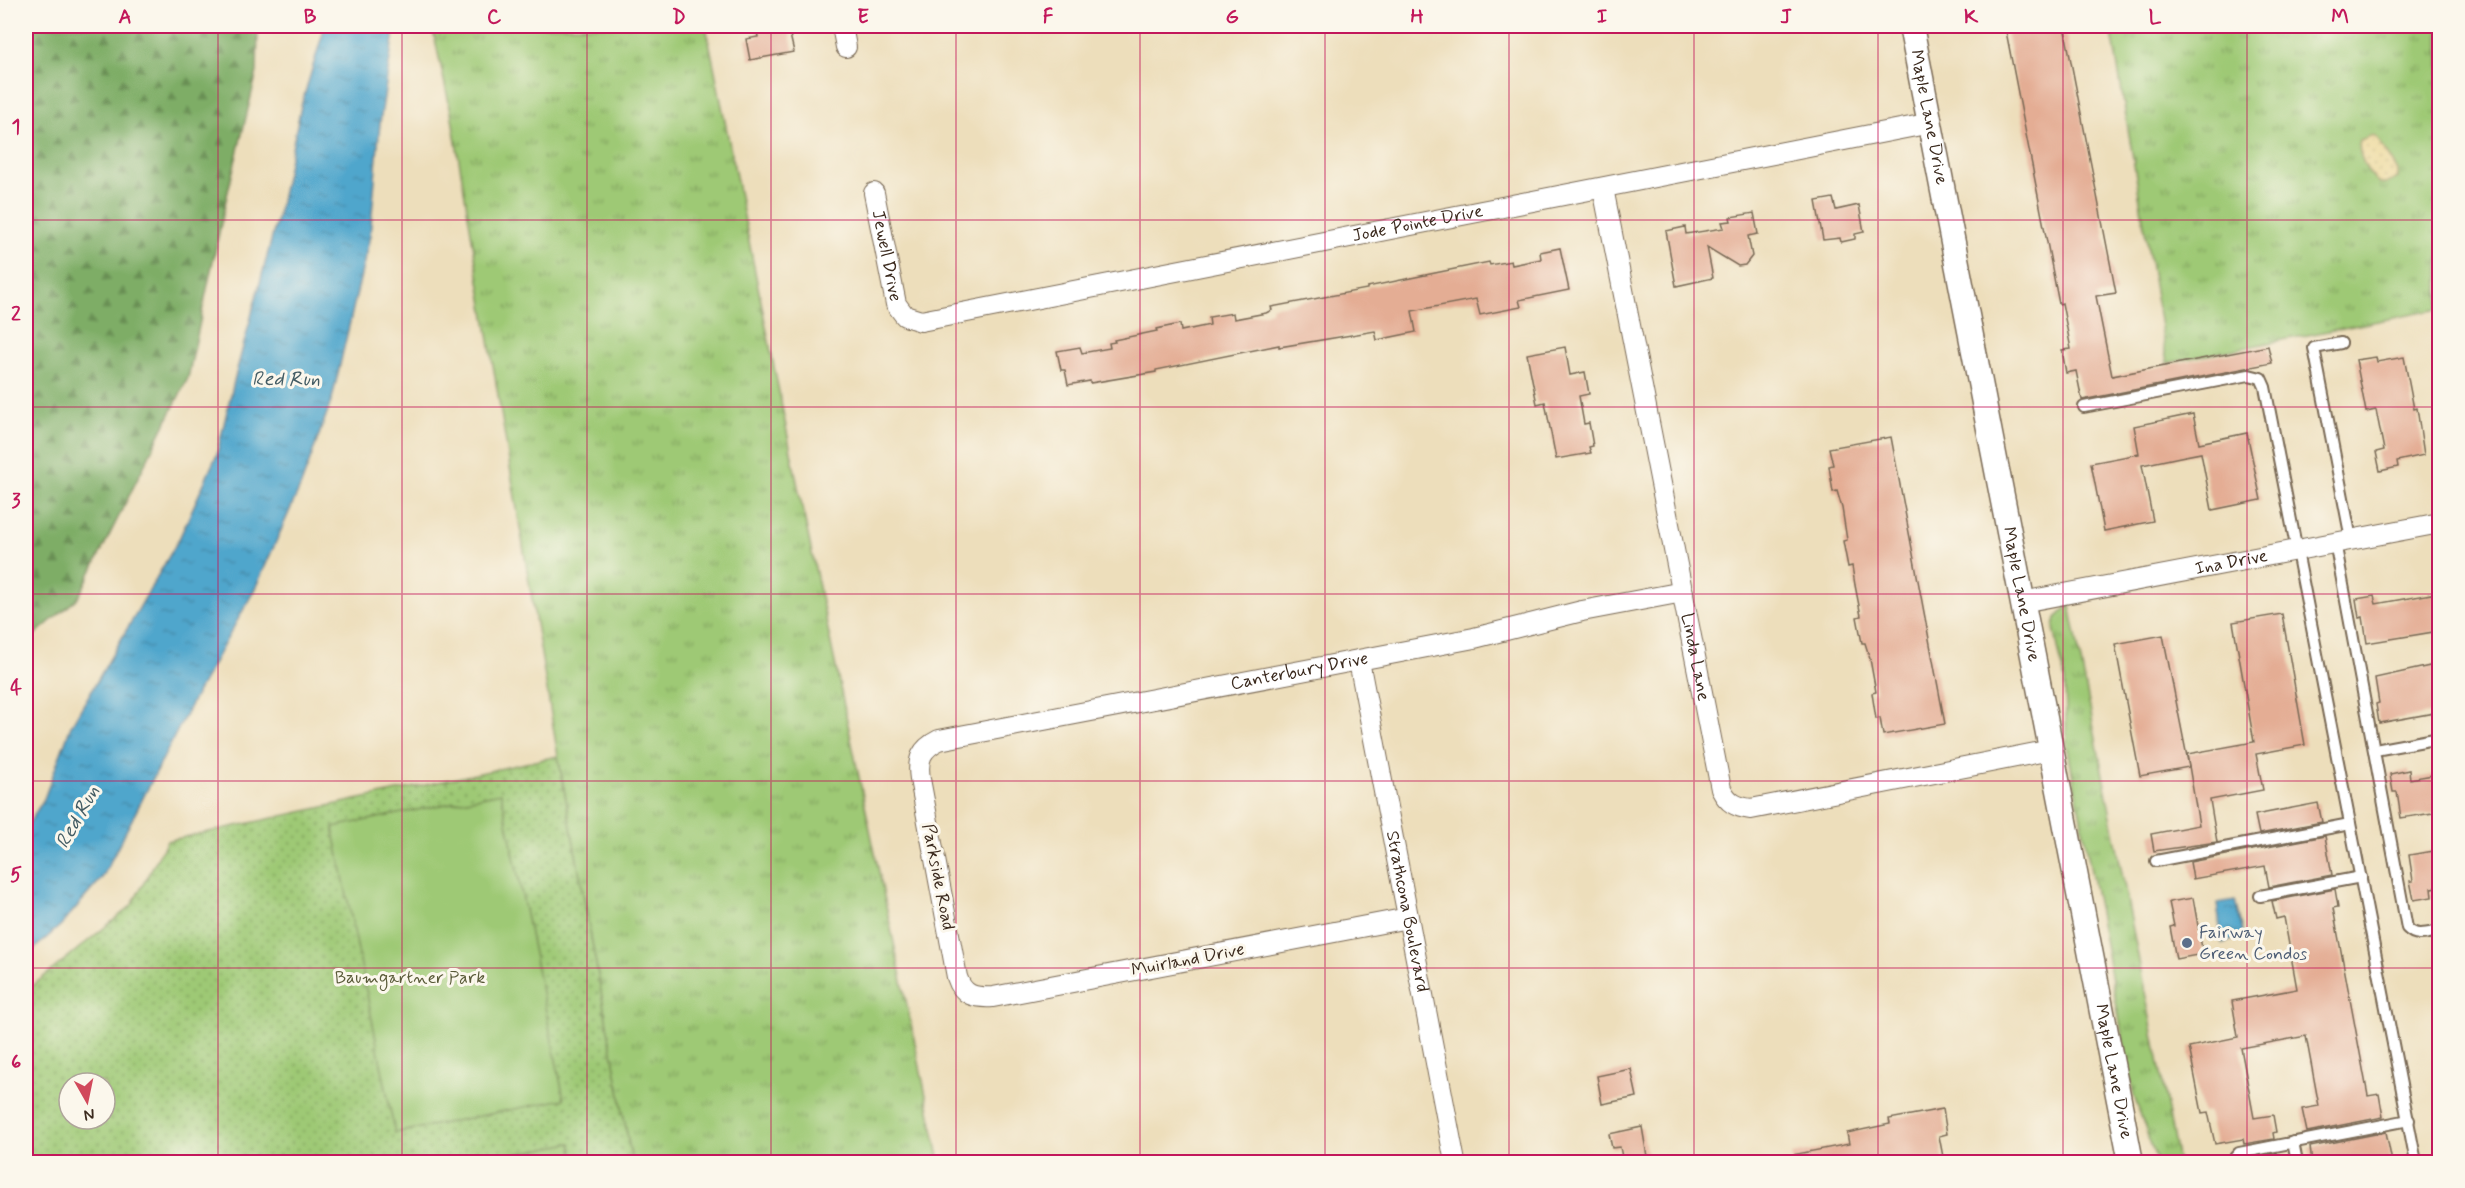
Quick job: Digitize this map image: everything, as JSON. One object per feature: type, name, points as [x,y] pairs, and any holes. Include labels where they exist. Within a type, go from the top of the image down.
[{"type":"street","points":[[842,26],[846,47]]},
{"type":"street","name":"Maple Lane Drive","points":[[1911,26],[2131,1162]]},
{"type":"street","name":"Jode Pointe Drive","points":[[905,316],[921,321],[1931,123]]},
{"type":"street","name":"Linda Lane","points":[[1603,188],[1721,789],[1727,801],[1738,807],[1751,809],[2051,750]]},
{"type":"street","name":"Jewell Drive","points":[[874,193],[896,304],[905,316]]},
{"type":"street","name":"Ina Drive","points":[[2022,602],[2439,522]]},
{"type":"street","name":"Canterbury Drive","points":[[920,755],[927,746],[939,740],[1474,639],[1582,611],[1683,592]]},
{"type":"street","name":"Strathcona Boulevard","points":[[1359,661],[1455,1162]]},
{"type":"street","name":"Parkside Road","points":[[920,755],[919,773],[957,977],[961,988],[969,995]]},
{"type":"street","name":"Muirland Drive","points":[[969,995],[993,997],[1408,918]]},
{"type":"lane","points":[[2341,343],[2314,348],[2374,750],[2407,928],[2419,935],[2439,931]]},
{"type":"lane","points":[[2084,407],[2249,375],[2261,378],[2265,387],[2416,1162]]},
{"type":"lane","points":[[2374,750],[2439,738]]},
{"type":"lane","points":[[2157,861],[2350,824]]},
{"type":"lane","points":[[2260,896],[2361,877]]},
{"type":"lane","points":[[2231,1162],[2239,1153],[2409,1120]]},
{"type":"lane","points":[[2293,1142],[2297,1162]]},
{"type":"green space","points":[[26,26],[258,26],[257,72],[226,200],[188,378],[78,598],[26,642]]},
{"type":"green space","points":[[432,26],[706,26],[799,492],[940,1162],[632,1162],[558,756],[451,112]]},
{"type":"green space","points":[[2111,26],[2439,26],[2439,309],[2167,363]]},
{"type":"green space","points":[[2070,605],[2178,1162],[2157,1162],[2134,1096],[2067,745],[2065,681],[2054,628],[2056,618]]},
{"type":"green space","name":"Baumgartner Park","points":[[558,756],[632,1162],[26,1162],[26,991],[131,906],[167,841]]},
{"type":"green space","points":[[501,793],[564,1099],[395,1133],[333,827]]},
{"type":"green space","points":[[571,1143],[575,1162],[477,1162]]},
{"type":"sand","points":[[2373,135],[2378,139],[2398,171],[2398,178],[2386,184],[2379,184],[2371,176],[2360,151],[2360,140]]},
{"type":"water","name":"Red Run","points":[[325,26],[395,26],[380,123],[370,236],[332,399],[301,485],[256,587],[193,700],[102,878],[61,925],[26,956],[26,828],[44,799],[71,726],[179,539],[217,454],[278,215],[301,106]]},
{"type":"water","points":[[2235,900],[2243,937],[2222,943],[2217,903]]},
{"type":"building","points":[[765,26],[788,26],[794,52],[750,60],[746,39],[758,37],[757,31],[766,29]]},
{"type":"building","points":[[2005,26],[2064,26],[2116,293],[2096,296],[2112,376],[2268,346],[2272,363],[2082,400],[2076,371],[2066,373],[2062,350],[2071,349],[2062,303],[2059,304]]},
{"type":"building","points":[[1833,198],[1836,210],[1859,205],[1864,232],[1855,234],[1855,239],[1841,242],[1840,238],[1823,240],[1816,201]]},
{"type":"building","points":[[1754,213],[1758,234],[1748,236],[1752,256],[1745,265],[1738,266],[1707,247],[1713,278],[1676,286],[1666,231],[1685,227],[1686,234],[1724,228],[1722,222],[1731,221],[1730,217]]},
{"type":"building","points":[[1560,248],[1569,290],[1519,300],[1521,307],[1480,315],[1476,299],[1412,311],[1416,332],[1377,340],[1375,331],[1279,347],[1279,345],[1156,370],[1156,372],[1090,383],[1090,381],[1068,385],[1065,370],[1061,370],[1057,351],[1080,347],[1082,353],[1110,348],[1109,343],[1115,342],[1114,340],[1157,331],[1156,329],[1180,324],[1181,331],[1210,325],[1209,317],[1233,313],[1234,319],[1266,313],[1272,310],[1271,307],[1489,262],[1490,265],[1511,261],[1512,265],[1541,259],[1540,252]]},
{"type":"building","points":[[1565,347],[1570,375],[1585,372],[1589,394],[1579,396],[1584,424],[1589,423],[1593,446],[1589,447],[1591,453],[1556,459],[1545,402],[1537,404],[1527,354]]},
{"type":"building","points":[[2376,357],[2377,362],[2404,357],[2414,409],[2417,408],[2424,455],[2397,461],[2398,467],[2380,471],[2376,452],[2384,450],[2376,410],[2366,412],[2356,360]]},
{"type":"building","points":[[2193,414],[2199,443],[2247,433],[2261,500],[2212,510],[2201,453],[2180,457],[2142,465],[2153,521],[2104,531],[2091,463],[2139,454],[2134,426]]},
{"type":"building","points":[[1891,437],[1945,724],[1883,735],[1880,718],[1876,719],[1872,693],[1876,692],[1870,659],[1865,643],[1862,643],[1857,617],[1861,616],[1852,566],[1848,567],[1843,541],[1847,540],[1842,508],[1837,491],[1833,492],[1829,466],[1833,465],[1829,448]]},
{"type":"building","points":[[2437,593],[2439,631],[2367,643],[2363,617],[2359,618],[2356,599],[2374,596],[2376,604]]},
{"type":"building","points":[[2282,614],[2305,745],[2256,754],[2263,790],[2210,800],[2217,842],[2154,851],[2151,834],[2199,825],[2187,754],[2254,742],[2233,622]]},
{"type":"building","points":[[2163,635],[2189,767],[2140,776],[2115,644]]},
{"type":"building","points":[[2439,664],[2439,712],[2379,723],[2375,678]]},
{"type":"building","points":[[2409,770],[2410,779],[2439,774],[2439,812],[2401,818],[2397,792],[2393,792],[2390,774]]},
{"type":"building","points":[[2318,803],[2322,822],[2259,834],[2255,815]]},
{"type":"building","points":[[2325,836],[2332,875],[2269,887],[2265,866],[2193,879],[2190,862]]},
{"type":"building","points":[[2439,850],[2439,887],[2431,888],[2432,897],[2414,900],[2410,881],[2413,881],[2409,855]]},
{"type":"building","points":[[2335,889],[2338,907],[2333,908],[2368,1096],[2379,1094],[2383,1117],[2307,1132],[2302,1109],[2319,1106],[2306,1036],[2241,1048],[2254,1118],[2273,1115],[2276,1132],[2273,1133],[2274,1139],[2244,1144],[2243,1139],[2215,1144],[2208,1112],[2202,1113],[2189,1047],[2238,1037],[2232,1001],[2297,989],[2284,917],[2276,919],[2272,901]]},
{"type":"building","points":[[2193,898],[2203,954],[2176,959],[2170,927],[2174,926],[2169,902]]},
{"type":"building","points":[[1631,1069],[1637,1097],[1602,1104],[1597,1076]]},
{"type":"building","points":[[1943,1109],[1947,1134],[1939,1136],[1944,1162],[1792,1162],[1792,1155],[1849,1144],[1847,1133],[1890,1124],[1889,1119]]},
{"type":"building","points":[[1642,1127],[1648,1162],[1623,1162],[1620,1147],[1612,1148],[1609,1134]]},
{"type":"building","points":[[2386,1132],[2392,1162],[2312,1162],[2310,1147]]},
{"type":"building","points":[[2277,1153],[2279,1162],[2248,1162],[2247,1159]]},
{"type":"place","name":"Fairway Green Condos","points":[[2187,943]]}]
